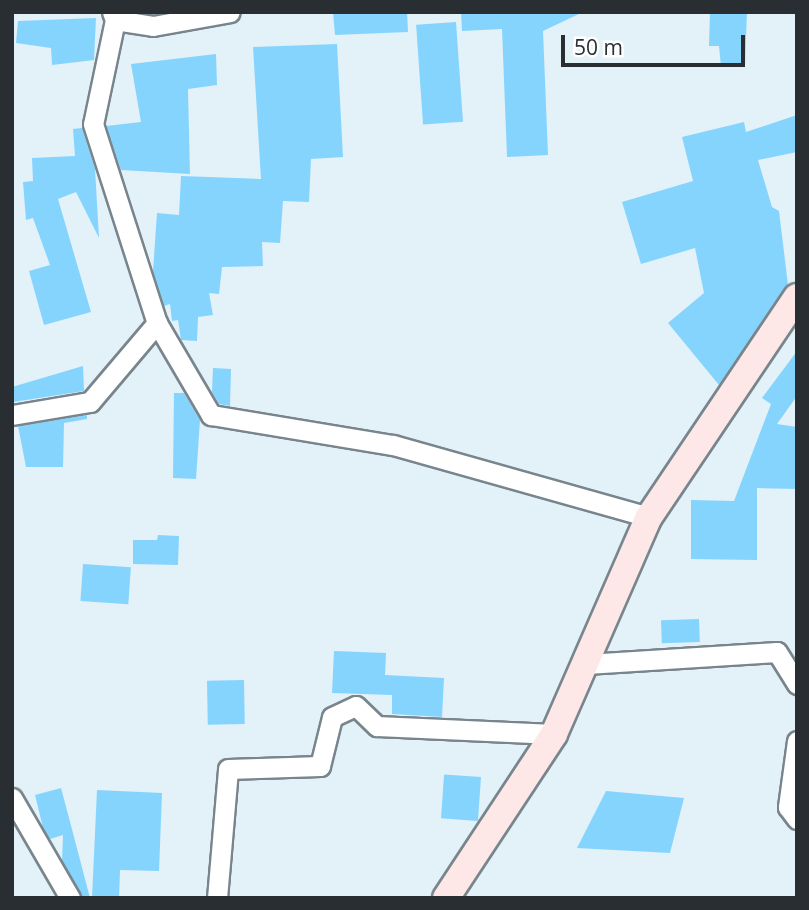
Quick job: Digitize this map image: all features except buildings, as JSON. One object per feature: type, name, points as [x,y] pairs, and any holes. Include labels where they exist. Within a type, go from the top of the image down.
[{"type":"main road","points":[[446,898],[554,734],[649,517],[797,297]]},
{"type":"street","points":[[230,12],[153,26],[113,16],[93,124],[157,323],[211,415],[393,445],[649,517]]},
{"type":"street","points":[[12,415],[90,402],[157,323]]},
{"type":"street","points":[[586,664],[778,652],[797,684]]},
{"type":"street","points":[[217,898],[228,769],[320,766],[332,717],[356,706],[377,726],[554,734]]},
{"type":"street","points":[[797,741],[788,807],[797,819]]},
{"type":"street","points":[[12,798],[70,898]]}]
